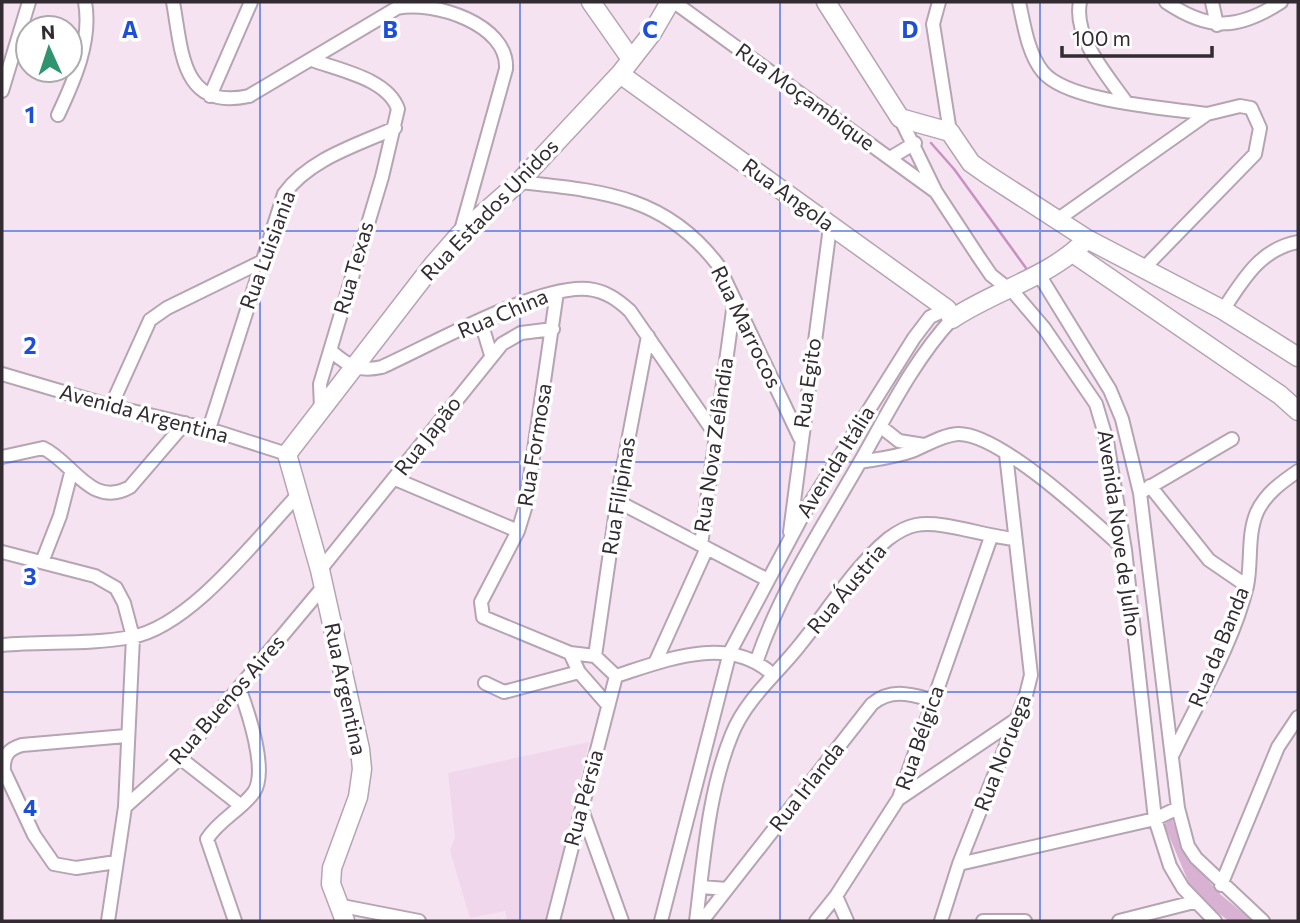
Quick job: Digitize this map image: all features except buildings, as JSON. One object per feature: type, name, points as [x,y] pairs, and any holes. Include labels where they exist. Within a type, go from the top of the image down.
[{"type":"main road","points":[[591,2],[631,59]]},
{"type":"main road","name":"Rua Estados Unidos","points":[[287,454],[460,234],[520,182],[620,74],[672,2]]},
{"type":"main road","name":"Avenida Nove de Julho","points":[[826,2],[900,118]]},
{"type":"main road","name":"Rua Angola","points":[[620,74],[949,314]]},
{"type":"main road","points":[[900,118],[950,132],[971,163],[1057,220],[1087,239],[1223,310],[1298,357]]},
{"type":"main road","name":"Avenida Itália","points":[[949,314],[1038,273],[1073,253],[1087,239]]},
{"type":"main road","points":[[1073,253],[1280,395],[1298,411]]},
{"type":"main road","name":"Rua Argentina","points":[[287,454],[322,579],[358,737],[362,769],[358,797],[332,869],[331,884],[341,913]]},
{"type":"street","points":[[2,91],[29,2]]},
{"type":"street","points":[[58,115],[79,66],[86,34],[85,2]]},
{"type":"street","points":[[173,2],[191,80],[210,96],[229,100],[249,96],[397,8],[407,5],[422,4],[452,12],[494,34],[506,53],[506,69],[460,234]]},
{"type":"street","points":[[210,96],[251,2]]},
{"type":"street","name":"Rua Moçambique","points":[[672,2],[936,192]]},
{"type":"street","points":[[939,2],[933,24],[950,132]]},
{"type":"street","points":[[1019,2],[1035,58],[1053,82],[1081,93],[1207,114]]},
{"type":"street","points":[[1080,2],[1080,22],[1085,37],[1126,102]]},
{"type":"street","points":[[1166,2],[1217,25],[1247,20],[1281,2]]},
{"type":"street","points":[[1212,2],[1217,25]]},
{"type":"street","points":[[312,60],[369,81],[387,92],[398,109],[395,128]]},
{"type":"street","points":[[1057,220],[1207,114],[1240,106],[1251,108],[1261,128],[1255,154],[1144,267]]},
{"type":"street","name":"Avenida Nove de Julho","points":[[900,118],[915,143],[936,192],[991,275],[1044,328],[1096,404],[1107,441],[1125,550],[1155,818],[1170,866],[1194,902],[1215,921]]},
{"type":"street","name":"Rua Luisiania","points":[[209,429],[284,194],[291,184],[318,163],[395,128]]},
{"type":"street","name":"Rua Texas","points":[[321,409],[320,384],[395,128]]},
{"type":"street","points":[[890,158],[915,143]]},
{"type":"street","name":"Rua Marrocos","points":[[520,182],[613,194],[671,219],[703,245],[718,265],[800,438]]},
{"type":"street","name":"Rua Egito","points":[[788,540],[830,227]]},
{"type":"street","points":[[1223,310],[1250,270],[1262,258],[1285,244],[1298,242]]},
{"type":"street","points":[[111,406],[150,320],[167,308],[261,262]]},
{"type":"street","name":"Avenida Nove de Julho","points":[[1038,273],[1118,404],[1145,490],[1178,808],[1188,846],[1221,885],[1263,921]]},
{"type":"street","name":"Rua China","points":[[352,368],[369,370],[382,367],[532,298],[590,289],[615,297],[630,311],[715,435]]},
{"type":"street","name":"Rua Formosa","points":[[557,292],[526,505],[518,531],[481,602],[481,612],[485,620],[570,653],[595,656]]},
{"type":"street","name":"Rua Nova Zelândia","points":[[656,663],[704,546],[715,435],[734,303]]},
{"type":"street","name":"Avenida Itália","points":[[757,660],[777,606],[880,426],[949,314]]},
{"type":"street","name":"Avenida Itália","points":[[660,921],[730,652],[788,540],[914,338],[930,317],[949,314]]},
{"type":"street","points":[[481,322],[491,355]]},
{"type":"street","name":"Rua Japão","points":[[322,579],[395,478],[491,355],[512,336],[553,329]]},
{"type":"street","name":"Rua Filipinas","points":[[595,656],[617,501],[648,336]]},
{"type":"street","points":[[331,351],[352,368]]},
{"type":"street","name":"Avenida Argentina","points":[[2,374],[111,406],[209,429],[287,454]]},
{"type":"street","points":[[2,457],[43,447],[52,452],[71,473],[98,492],[120,492],[130,487],[185,423]]},
{"type":"street","points":[[880,426],[899,441],[925,445]]},
{"type":"street","points":[[860,462],[925,445],[946,436],[970,436],[1006,454],[1063,495],[1125,550]]},
{"type":"street","points":[[1232,439],[1145,490],[1209,560],[1247,586]]},
{"type":"street","name":"Rua Noruega","points":[[940,921],[959,864],[1026,695],[1031,665],[1006,454]]},
{"type":"street","name":"Rua da Banda","points":[[1173,755],[1220,655],[1247,586],[1252,526],[1257,512],[1277,485],[1298,471]]},
{"type":"street","points":[[42,562],[60,516],[71,473]]},
{"type":"street","points":[[395,478],[518,531]]},
{"type":"street","points":[[2,645],[133,637],[193,605],[297,496]]},
{"type":"street","points":[[617,501],[768,580]]},
{"type":"street","name":"Rua Áustria","points":[[772,674],[797,649],[864,564],[900,530],[928,524],[991,537],[1015,539]]},
{"type":"street","name":"Rua Bélgica","points":[[816,921],[836,896],[899,798],[991,537]]},
{"type":"street","points":[[2,552],[95,576],[116,588],[124,603],[133,637],[125,807],[108,921]]},
{"type":"street","name":"Rua Buenos Aires","points":[[125,807],[180,758],[240,690],[322,579]]},
{"type":"street","points":[[2,634],[16,644]]},
{"type":"street","points":[[595,656],[616,676],[695,654],[730,652],[757,660],[772,674],[740,719],[729,741],[705,843],[699,921]]},
{"type":"street","points":[[570,653],[579,672],[607,705]]},
{"type":"street","points":[[485,683],[504,692],[579,672]]},
{"type":"street","name":"Rua Pérsia","points":[[553,921],[616,676]]},
{"type":"street","points":[[221,921],[233,916],[207,839],[255,790],[258,768],[254,737],[240,690]]},
{"type":"street","name":"Rua Irlanda","points":[[699,921],[872,704],[882,695],[898,692],[932,700]]},
{"type":"street","points":[[1221,885],[1278,747],[1298,717]]},
{"type":"street","points":[[899,798],[1014,721]]},
{"type":"street","points":[[116,862],[76,868],[54,864],[34,835],[4,771],[3,762],[6,753],[22,745],[127,736]]},
{"type":"street","points":[[180,758],[240,805]]},
{"type":"street","points":[[959,864],[1155,818],[1178,808]]},
{"type":"street","points":[[582,810],[622,921]]},
{"type":"street","points":[[701,887],[727,889]]},
{"type":"street","points":[[836,896],[847,921]]},
{"type":"street","points":[[1119,921],[1194,902]]},
{"type":"street","points":[[341,913],[419,921]]},
{"type":"street","points":[[983,921],[1025,921]]},
{"type":"shaded area","points":[[589,742],[546,921],[507,921],[505,911],[470,918],[450,851],[455,837],[448,773]]},
{"type":"shaded area","points":[[1172,819],[1185,854],[1221,895],[1253,921],[1229,921],[1194,895],[1164,824]]},
{"type":"waterway","points":[[931,143],[954,169],[1026,268]]}]
